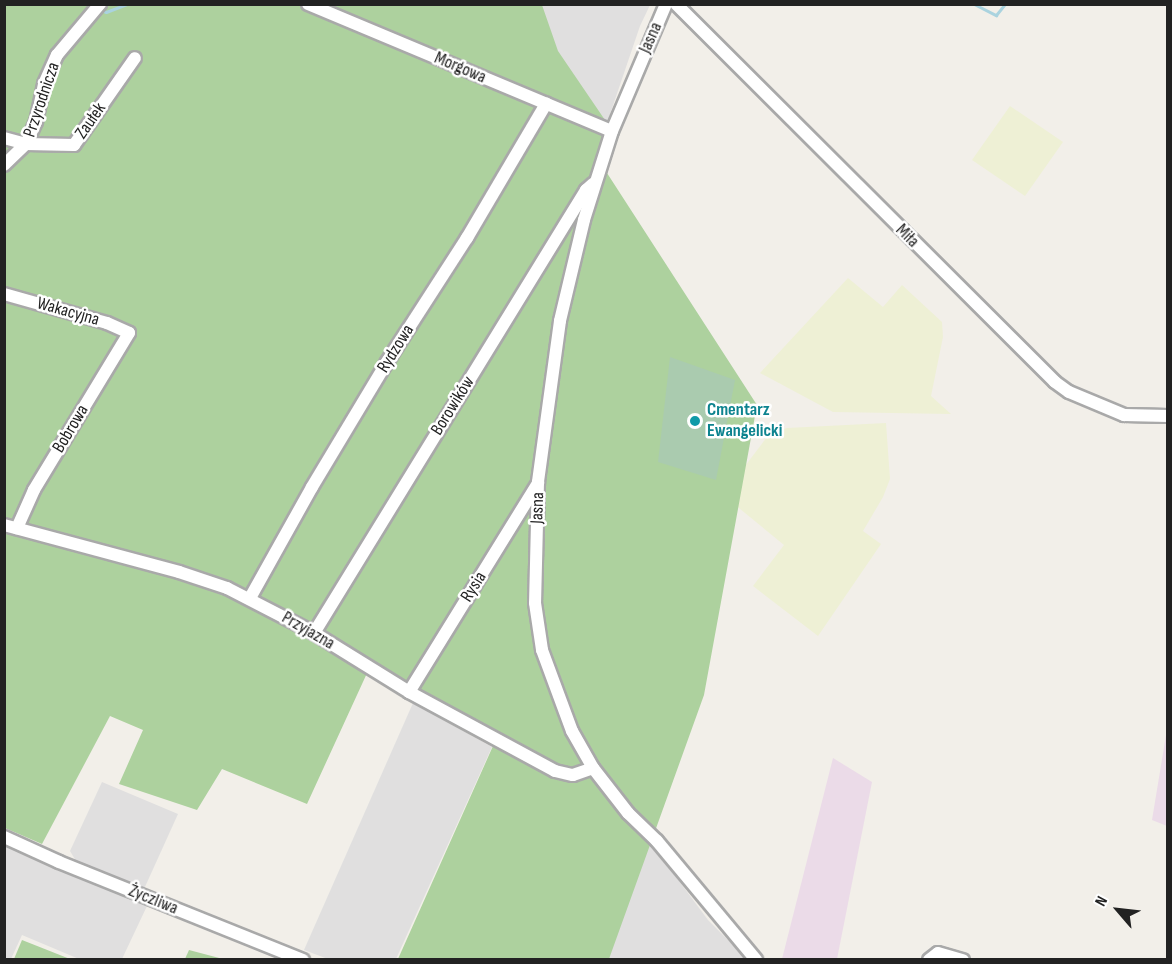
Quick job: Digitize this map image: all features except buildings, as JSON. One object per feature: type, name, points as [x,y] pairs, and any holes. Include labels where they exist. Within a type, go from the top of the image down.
[{"type":"street","name":"Przyrodnicza","points":[[4,165],[26,144],[36,122],[44,84],[57,55],[100,4]]},
{"type":"street","name":"Morgowa","points":[[308,4],[612,131]]},
{"type":"street","name":"Jasna","points":[[666,4],[612,131],[596,182],[560,321],[538,482],[535,603],[542,650],[572,732],[593,768],[628,813],[657,841],[756,960]]},
{"type":"street","name":"Miła","points":[[676,4],[1055,382],[1069,392],[1124,415],[1167,416]]},
{"type":"street","name":"Zaułek","points":[[26,144],[74,145],[135,58]]},
{"type":"street","name":"Rydzowa","points":[[250,598],[330,458],[467,238],[546,104]]},
{"type":"street","points":[[4,138],[26,144]]},
{"type":"street","name":"Borowików","points":[[314,633],[586,190],[596,182]]},
{"type":"street","name":"Wakacyjna","points":[[4,294],[107,323],[129,333]]},
{"type":"street","name":"Bobrowa","points":[[11,526],[129,333]]},
{"type":"street","name":"Rysia","points":[[409,692],[538,482]]},
{"type":"street","name":"Przyjazna","points":[[11,526],[179,572],[250,598],[314,633],[409,692],[555,771],[573,775],[593,768]]},
{"type":"street","name":"Życzliwa","points":[[4,837],[59,862],[303,960]]},
{"type":"street","points":[[929,960],[938,953],[963,960]]},
{"type":"shaded area","points":[[338,5],[650,5],[640,26],[607,123]]},
{"type":"shaded area","points":[[413,703],[492,747],[396,959],[328,959],[304,950]]},
{"type":"shaded area","points":[[1167,729],[1167,826],[1152,820]]},
{"type":"shaded area","points":[[833,758],[872,782],[837,959],[782,959]]},
{"type":"shaded area","points":[[102,782],[178,814],[144,889],[76,861],[70,851]]},
{"type":"shaded area","points":[[650,842],[708,920],[747,959],[608,960]]},
{"type":"shaded area","points":[[5,843],[147,906],[122,959],[79,959],[22,935],[11,959],[5,960]]},
{"type":"green space","points":[[4,5],[542,5],[558,51],[607,123],[607,173],[757,405],[704,695],[609,959],[398,959],[493,746],[368,671],[307,804],[222,769],[197,810],[119,784],[143,730],[110,716],[42,844],[5,828]]},
{"type":"green space","points":[[1010,106],[1063,142],[1025,196],[972,160]]},
{"type":"green space","points":[[848,278],[883,307],[902,285],[942,322],[943,337],[931,396],[951,414],[833,412],[760,373]]},
{"type":"green space","name":"Cmentarz Ewangelicki","points":[[670,357],[735,380],[716,480],[658,462]]},
{"type":"green space","points":[[886,423],[890,479],[883,497],[863,531],[881,544],[818,636],[753,586],[784,545],[723,495],[770,433],[787,428]]},
{"type":"green space","points":[[22,940],[70,959],[14,959]]},
{"type":"green space","points":[[189,950],[223,959],[185,959]]},
{"type":"waterway","points":[[101,10],[106,12],[127,4]]},
{"type":"waterway","points":[[974,4],[996,15],[1005,4]]},
{"type":"place","name":"Cmentarz Ewangelicki","points":[[695,421]]}]
